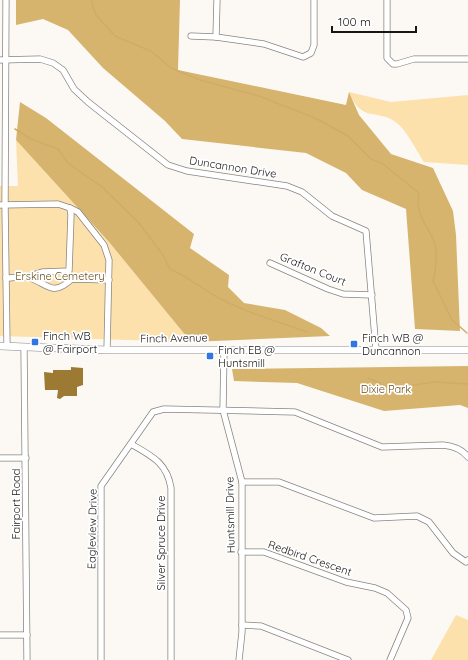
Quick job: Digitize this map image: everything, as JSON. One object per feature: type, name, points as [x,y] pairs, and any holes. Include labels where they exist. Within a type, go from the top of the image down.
[{"type":"main road","name":"Finch Avenue","points":[[3,346],[107,350],[468,350]]},
{"type":"street","points":[[3,346],[3,60],[6,0]]},
{"type":"street","points":[[216,37],[217,0]]},
{"type":"street","points":[[191,36],[216,37],[264,44],[303,57],[311,53],[314,45],[314,0]]},
{"type":"street","points":[[387,0],[387,58],[393,64],[414,59],[468,59]]},
{"type":"street","name":"Duncannon Drive","points":[[3,60],[40,59],[53,63],[63,70],[74,89],[88,102],[168,165],[187,171],[287,186],[302,192],[332,216],[363,228],[366,231],[368,238],[376,350]]},
{"type":"street","points":[[3,205],[58,204],[70,208],[78,212],[104,245],[109,260],[107,350]]},
{"type":"street","points":[[70,208],[69,271],[72,279]]},
{"type":"street","name":"Grafton Court","points":[[270,263],[328,289],[343,294],[372,295]]},
{"type":"street","points":[[4,281],[27,277],[42,272],[69,271]]},
{"type":"street","points":[[27,277],[53,288],[63,287],[72,279],[109,280]]},
{"type":"street","name":"Fairport Road","points":[[24,348],[27,660]]},
{"type":"street","name":"Huntsmill Drive","points":[[224,349],[223,410],[242,482],[242,626],[241,653],[239,660]]},
{"type":"street","name":"Eagleview Drive","points":[[101,660],[101,486],[110,471],[153,412],[164,409],[223,410]]},
{"type":"street","points":[[223,410],[295,412],[382,447],[453,446],[465,453],[468,457]]},
{"type":"street","name":"Silver Spruce Drive","points":[[131,444],[160,463],[169,475],[171,488],[171,660]]},
{"type":"street","points":[[0,458],[26,458]]},
{"type":"street","points":[[242,482],[279,482],[374,518],[417,516],[429,522],[453,553],[466,562],[468,560]]},
{"type":"street","name":"Redbird Crescent","points":[[241,552],[264,552],[346,582],[375,588],[387,593],[406,610],[408,618],[390,660]]},
{"type":"street","points":[[242,626],[261,626],[348,660]]},
{"type":"street","points":[[0,636],[27,635]]},
{"type":"green space","points":[[16,0],[180,0],[178,70],[346,105],[349,92],[359,115],[391,154],[433,168],[453,211],[456,235],[460,331],[415,329],[406,209],[362,190],[346,173],[306,153],[182,139],[165,121],[103,68],[68,30],[43,19],[16,25]]},
{"type":"green space","points":[[349,92],[391,102],[468,95],[468,165],[424,162],[408,136],[398,124],[384,116],[371,114],[359,109]]},
{"type":"green space","points":[[20,102],[46,118],[194,234],[190,248],[229,275],[228,287],[244,303],[285,310],[321,328],[330,336],[191,342],[109,242],[16,140]]},
{"type":"green space","name":"Erskine Cemetery","points":[[16,140],[109,242],[191,342],[0,336],[0,186],[18,186]]},
{"type":"green space","name":"Dixie Park","points":[[468,366],[468,408],[460,405],[384,411],[297,383],[234,381],[232,369]]},
{"type":"green space","points":[[456,615],[468,620],[468,660],[431,660]]},
{"type":"building","points":[[71,367],[83,368],[83,385],[77,387],[77,396],[64,396],[60,399],[57,398],[58,390],[45,390],[44,372],[53,373],[53,370],[71,370]]},
{"type":"waterway","points":[[91,0],[96,15],[115,36],[151,51],[171,68],[200,80],[259,96],[317,119],[348,136],[371,159],[383,164],[419,193],[418,206],[436,248],[436,266],[433,281],[452,320],[467,333]]},
{"type":"waterway","points":[[15,129],[31,139],[58,149],[68,163],[102,187],[139,223],[163,255],[170,269],[233,305],[254,314],[307,332]]},
{"type":"waterway","points":[[368,378],[386,386],[408,386],[434,382],[468,384]]},
{"type":"place","name":"Finch WB @ Fairport","points":[[35,342]]},
{"type":"place","name":"Finch WB @ Duncannon","points":[[354,344]]},
{"type":"place","name":"Finch EB @ Huntsmill","points":[[210,356]]}]
